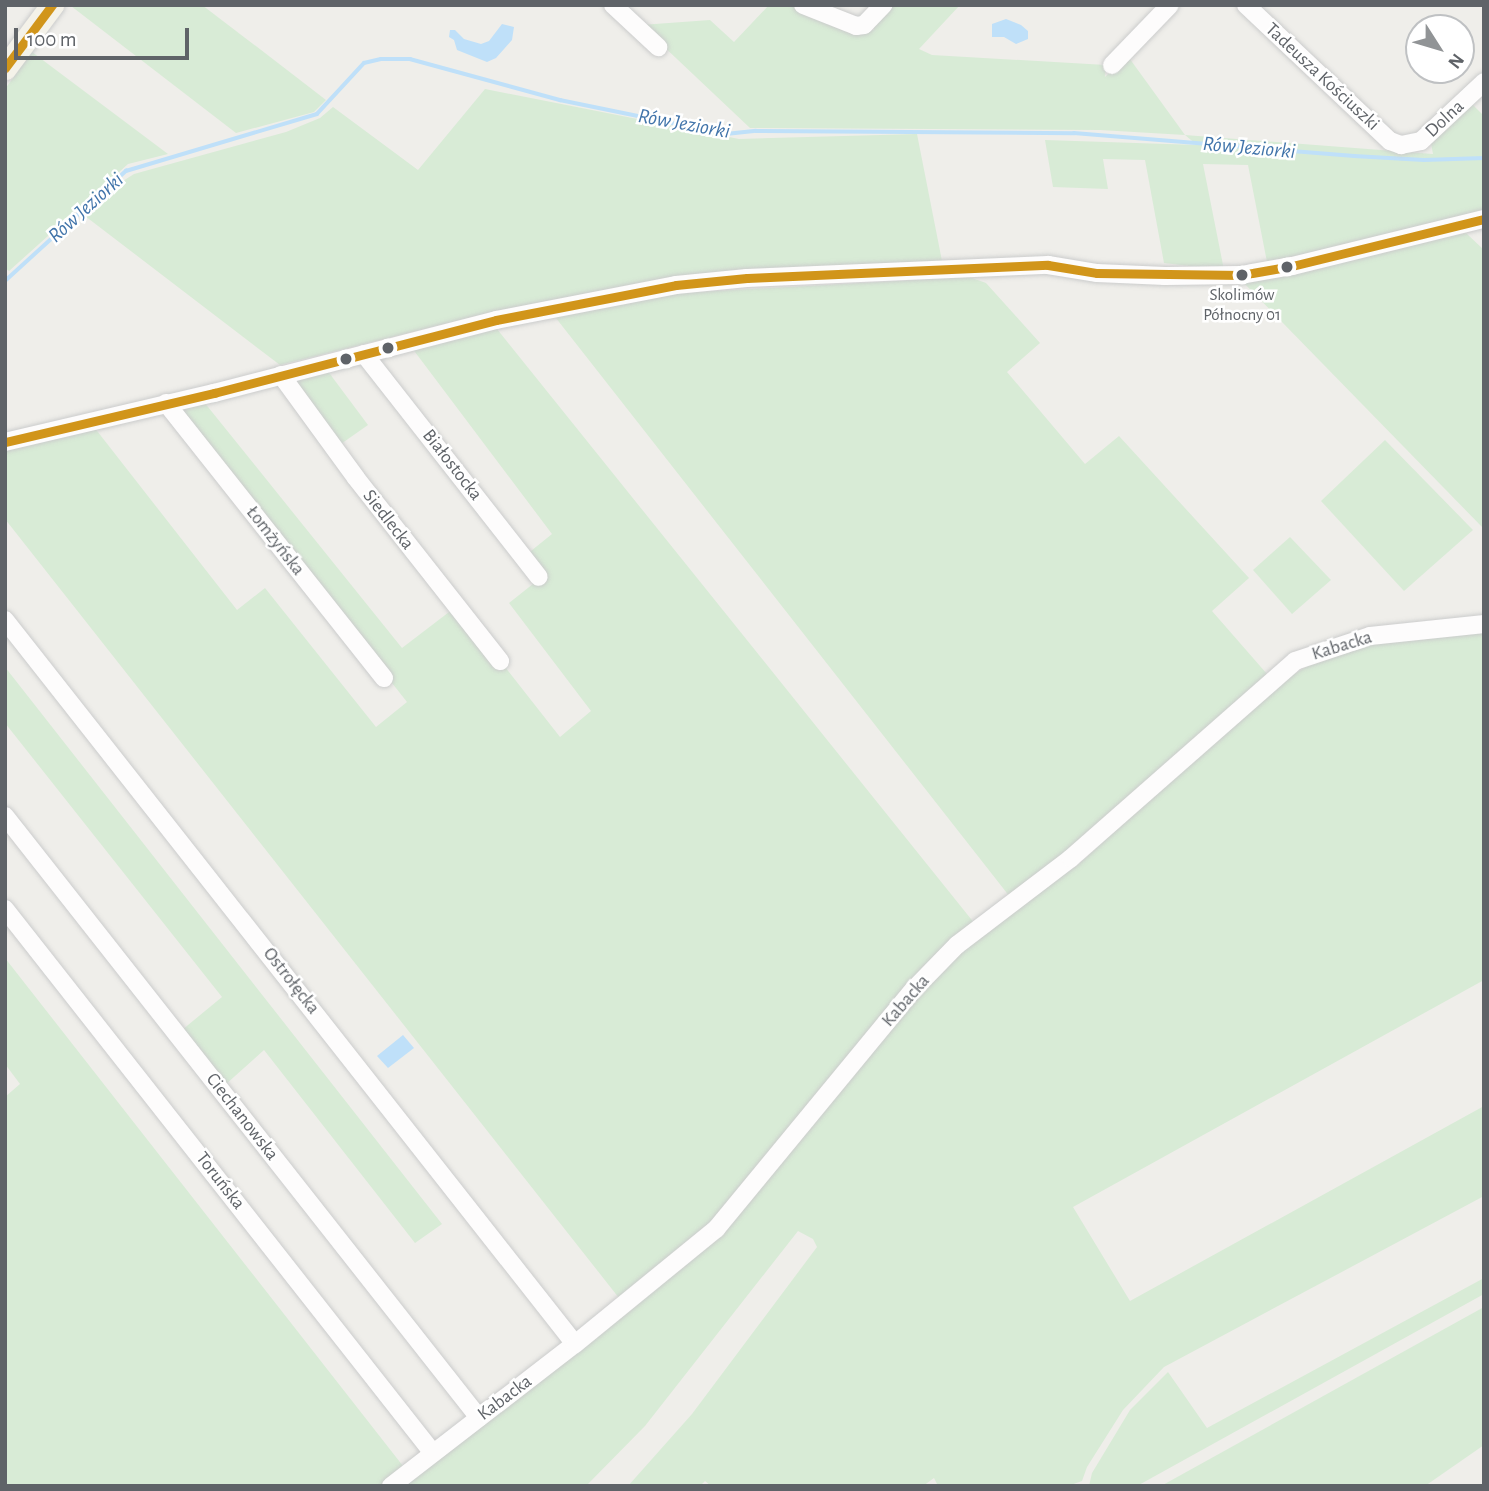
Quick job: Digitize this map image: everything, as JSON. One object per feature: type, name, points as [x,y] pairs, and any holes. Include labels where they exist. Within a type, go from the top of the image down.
[{"type":"main road","points":[[5,68],[52,5]]},
{"type":"street","points":[[613,5],[658,47]]},
{"type":"street","points":[[803,5],[849,25],[864,25],[883,5]]},
{"type":"street","points":[[1112,65],[1170,5]]},
{"type":"street","name":"Tadeusza Kościuszki","points":[[1246,5],[1390,141],[1401,145]]},
{"type":"street","name":"Dolna","points":[[1401,145],[1421,141],[1484,82]]},
{"type":"street","points":[[5,442],[496,320],[676,285],[747,278],[1048,265],[1097,272],[1165,276],[1241,275],[1292,266],[1484,219]]},
{"type":"street","name":"Białostocka","points":[[364,354],[539,577]]},
{"type":"street","name":"Siedlecka","points":[[281,375],[356,478],[500,662]]},
{"type":"street","name":"Łomżyńska","points":[[166,403],[384,678]]},
{"type":"street","name":"Ostrołęcka","points":[[5,620],[575,1344]]},
{"type":"street","name":"Kabacka","points":[[391,1486],[575,1344],[716,1229],[915,988],[957,945],[1072,858],[1295,661],[1370,636],[1484,624]]},
{"type":"street","name":"Ciechanowska","points":[[5,816],[479,1418]]},
{"type":"street","name":"Toruńska","points":[[5,909],[433,1453]]},
{"type":"green space","points":[[202,5],[326,100],[314,112],[236,133],[71,6]]},
{"type":"green space","points":[[769,5],[791,5],[855,31],[874,30],[874,19],[887,5],[960,5],[919,49],[932,55],[1106,65],[1105,77],[1127,55],[1185,135],[1100,130],[750,128],[641,25],[710,20],[734,42]]},
{"type":"green space","points":[[32,52],[168,154],[128,164],[9,271],[5,268],[5,89]]},
{"type":"green space","points":[[485,89],[739,139],[917,134],[943,266],[695,277],[476,316],[280,365],[85,216],[115,186],[134,174],[286,132],[320,118],[333,107],[418,170]]},
{"type":"green space","points":[[1472,104],[1484,116],[1484,214],[1267,262],[1248,165],[1203,164],[1224,270],[1164,263],[1145,160],[1103,159],[1108,189],[1053,187],[1045,140],[1197,145],[1185,135],[1433,154],[1431,143]]},
{"type":"green space","points":[[1466,233],[1484,250],[1484,529],[1241,280]]},
{"type":"green space","points":[[969,277],[986,283],[1040,343],[1007,372],[1085,464],[1119,436],[1249,578],[1212,611],[1267,674],[1152,782],[1010,897],[552,313],[678,293]]},
{"type":"green space","points":[[493,324],[975,924],[710,1226],[619,1298],[5,519],[5,448],[94,427],[237,610],[265,588],[376,727],[407,702],[176,409],[204,402],[402,648],[453,609],[499,671],[505,667],[560,737],[591,711],[509,603],[543,576],[526,555],[552,534],[412,348]]},
{"type":"green space","points":[[327,370],[368,425],[338,446],[290,380]]},
{"type":"green space","points":[[1385,440],[1473,530],[1404,591],[1321,501]]},
{"type":"green space","points":[[1290,537],[1331,580],[1292,614],[1253,570]]},
{"type":"green space","points":[[1484,629],[1484,980],[1073,1207],[1130,1301],[1484,1106],[1484,1196],[1164,1367],[1123,1410],[1087,1467],[1082,1481],[1068,1486],[938,1486],[934,1478],[923,1486],[711,1486],[705,1481],[700,1486],[628,1486],[692,1414],[817,1247],[813,1239],[798,1231],[645,1426],[586,1486],[400,1486],[718,1234],[920,992],[977,936],[1079,864],[1215,739],[1290,677],[1326,654],[1365,643]]},
{"type":"green space","points":[[5,667],[442,1224],[415,1243],[264,1050],[225,1085],[182,1030],[222,997],[5,723]]},
{"type":"green space","points":[[5,958],[403,1466],[380,1486],[5,1486],[5,1097],[20,1084],[5,1064]]},
{"type":"green space","points":[[1484,1278],[1484,1294],[1137,1486],[1089,1486],[1092,1473],[1130,1410],[1168,1372],[1207,1428]]},
{"type":"green space","points":[[1484,1307],[1484,1445],[1425,1486],[1161,1486]]},
{"type":"water","points":[[1006,19],[1028,31],[1028,39],[1016,44],[1004,37],[992,37],[992,24]]},
{"type":"water","points":[[502,24],[514,27],[512,40],[496,58],[487,62],[457,50],[454,40],[449,37],[450,30],[455,30],[464,39],[481,44],[489,41]]},
{"type":"water","points":[[403,1035],[414,1048],[388,1068],[377,1056]]},
{"type":"waterway","name":"Rów Jeziorki","points":[[5,281],[126,171],[317,114],[364,63],[381,59],[410,59],[560,100],[726,134],[756,131],[1074,133],[1354,156],[1424,160],[1484,158]]},
{"type":"transit line","points":[[5,68],[52,5]]},
{"type":"transit line","points":[[5,442],[214,393],[496,320],[676,285],[747,278],[1048,265],[1097,273],[1241,275],[1292,266],[1484,219]]},
{"type":"place","name":"Skolimów Północny 01","points":[[1242,275]]}]
